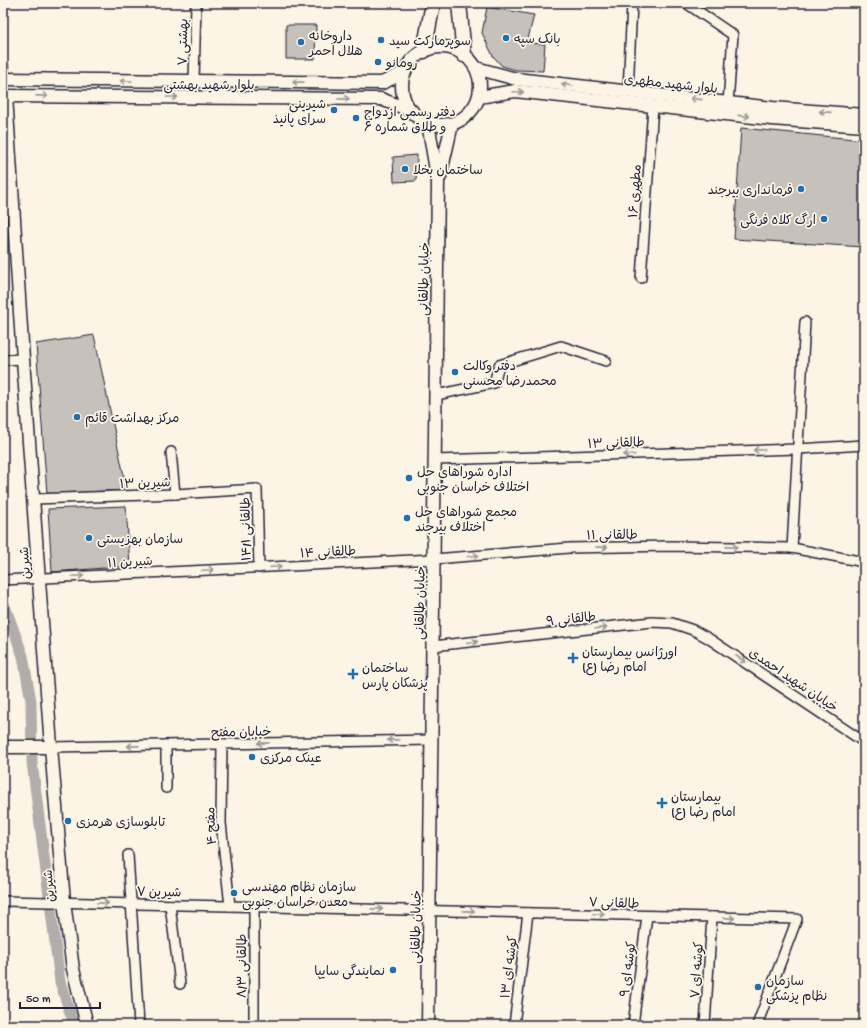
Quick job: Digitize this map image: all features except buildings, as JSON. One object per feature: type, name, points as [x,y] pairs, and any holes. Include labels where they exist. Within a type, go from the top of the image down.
[{"type":"main road","points":[[424,51],[433,3]]},
{"type":"main road","points":[[459,3],[464,55]]},
{"type":"main road","points":[[444,47],[455,49],[464,55],[471,60],[479,77],[479,97],[475,106],[469,114],[452,124],[440,125],[428,123],[419,118],[406,103],[403,93],[405,72],[409,64],[424,51],[434,48],[444,47]]},
{"type":"main road","name":"بلوار شهید مطهری","points":[[476,68],[516,79],[728,103],[864,115]]},
{"type":"main road","name":"بلوار شهید بهشتی","points":[[3,80],[382,83],[405,72]]},
{"type":"main road","name":"بلوار شهید مطهری","points":[[479,97],[515,91],[772,119],[864,126]]},
{"type":"main road","name":"بلوار شهید بهشتی","points":[[5,96],[381,99],[412,111]]},
{"type":"main road","name":"شیرین","points":[[5,96],[51,747],[64,902],[73,969],[87,1025]]},
{"type":"main road","points":[[428,123],[438,182]]},
{"type":"main road","points":[[438,182],[452,124]]},
{"type":"main road","name":"خیابان طالقانی","points":[[428,1025],[438,182]]},
{"type":"main road","points":[[3,747],[51,747]]},
{"type":"street","name":"بهشتی ۷","points":[[194,81],[196,3]]},
{"type":"street","points":[[628,92],[632,3]]},
{"type":"street","points":[[686,3],[733,35],[728,103]]},
{"type":"street","points":[[3,66],[3,80]]},
{"type":"street","name":"مطهری ۱۶","points":[[642,278],[653,106]]},
{"type":"street","points":[[792,548],[805,322]]},
{"type":"street","points":[[436,394],[494,384],[499,365],[561,346],[606,361]]},
{"type":"street","points":[[3,360],[24,359]]},
{"type":"street","name":"طالقانی ۱۳","points":[[435,460],[864,446]]},
{"type":"street","points":[[171,452],[175,494]]},
{"type":"street","name":"شیرین ۱۳","points":[[34,499],[175,494],[257,489]]},
{"type":"street","name":"طالقانی ۱۴/۱","points":[[257,489],[259,568]]},
{"type":"street","name":"طالقانی ۱۱","points":[[434,559],[570,548],[671,546],[792,548],[864,562]]},
{"type":"street","name":"طالقانی ۱۴","points":[[223,569],[434,559]]},
{"type":"street","name":"شیرین ۱۱","points":[[3,580],[223,569]]},
{"type":"street","name":"طالقانی ۹","points":[[433,646],[652,622],[672,623],[693,630],[708,638]]},
{"type":"street","name":"خیابان شهید احمدی","points":[[708,638],[864,742]]},
{"type":"street","name":"خیابان مفتح","points":[[51,747],[432,740]]},
{"type":"street","name":"مفتح ۴","points":[[222,744],[222,823],[230,906]]},
{"type":"street","points":[[166,745],[166,788]]},
{"type":"street","points":[[128,855],[139,1025]]},
{"type":"street","name":"شیرین ۷","points":[[3,901],[430,910]]},
{"type":"street","points":[[170,905],[180,984]]},
{"type":"street","name":"طالقانی ۸/۳","points":[[254,906],[254,1025]]},
{"type":"street","name":"طالقانی ۷","points":[[430,910],[797,919],[758,1025]]},
{"type":"street","name":"کوشه ای ۱۳","points":[[514,1025],[528,913]]},
{"type":"street","name":"کوشه ای ۹","points":[[633,1025],[647,916]]},
{"type":"street","name":"کوشه ای ۷","points":[[705,1025],[712,917]]},
{"type":"waterway","points":[[3,601],[23,656],[31,701],[32,762],[60,982],[74,1025]]},
{"type":"place","name":"بانک سپه","points":[[506,38]]},
{"type":"place","name":"سوپرمارکت سید","points":[[381,40]]},
{"type":"place","name":"داروخانه هلال احمر","points":[[301,42]]},
{"type":"place","name":"رومانو","points":[[378,62]]},
{"type":"place","name":"شیرینی سرای پانیذ","points":[[334,110]]},
{"type":"place","name":"دفتر رسمی ازدواج و طلاق شماره ۶","points":[[356,118]]},
{"type":"place","name":"ساختمان بخلا","points":[[405,169]]},
{"type":"place","name":"فرمانداری بیرجند","points":[[801,189]]},
{"type":"place","name":"ارگ کلاه فرنگی","points":[[824,219]]},
{"type":"place","name":"دفتر وکالت محمدرضا محسنی","points":[[455,372]]},
{"type":"place","name":"مرکز بهداشت قائم","points":[[77,417]]},
{"type":"place","name":"اداره شوراهای حل اختلاف خراسان جنوبی","points":[[409,478]]},
{"type":"place","name":"مجمع شوراهای حل اختلاف بیرجند","points":[[407,518]]},
{"type":"place","name":"سازمان بهزیستی","points":[[89,538]]},
{"type":"place","name":"اورژانس بیمارستان امام رضا (ع)","points":[[573,658]]},
{"type":"place","name":"ساختمان پزشکان پارس","points":[[353,674]]},
{"type":"place","name":"عینک مرکزی","points":[[252,757]]},
{"type":"place","name":"بیمارستان امام رضا (ع)","points":[[662,803]]},
{"type":"place","name":"تابلوسازی هرمزی","points":[[68,821]]},
{"type":"place","name":"سازمان نظام مهندسی معدن خراسان جنوبی","points":[[234,893]]},
{"type":"place","name":"نمایندگی سایپا","points":[[393,970]]},
{"type":"place","name":"سازمان نظام پزشکی","points":[[758,987]]}]
